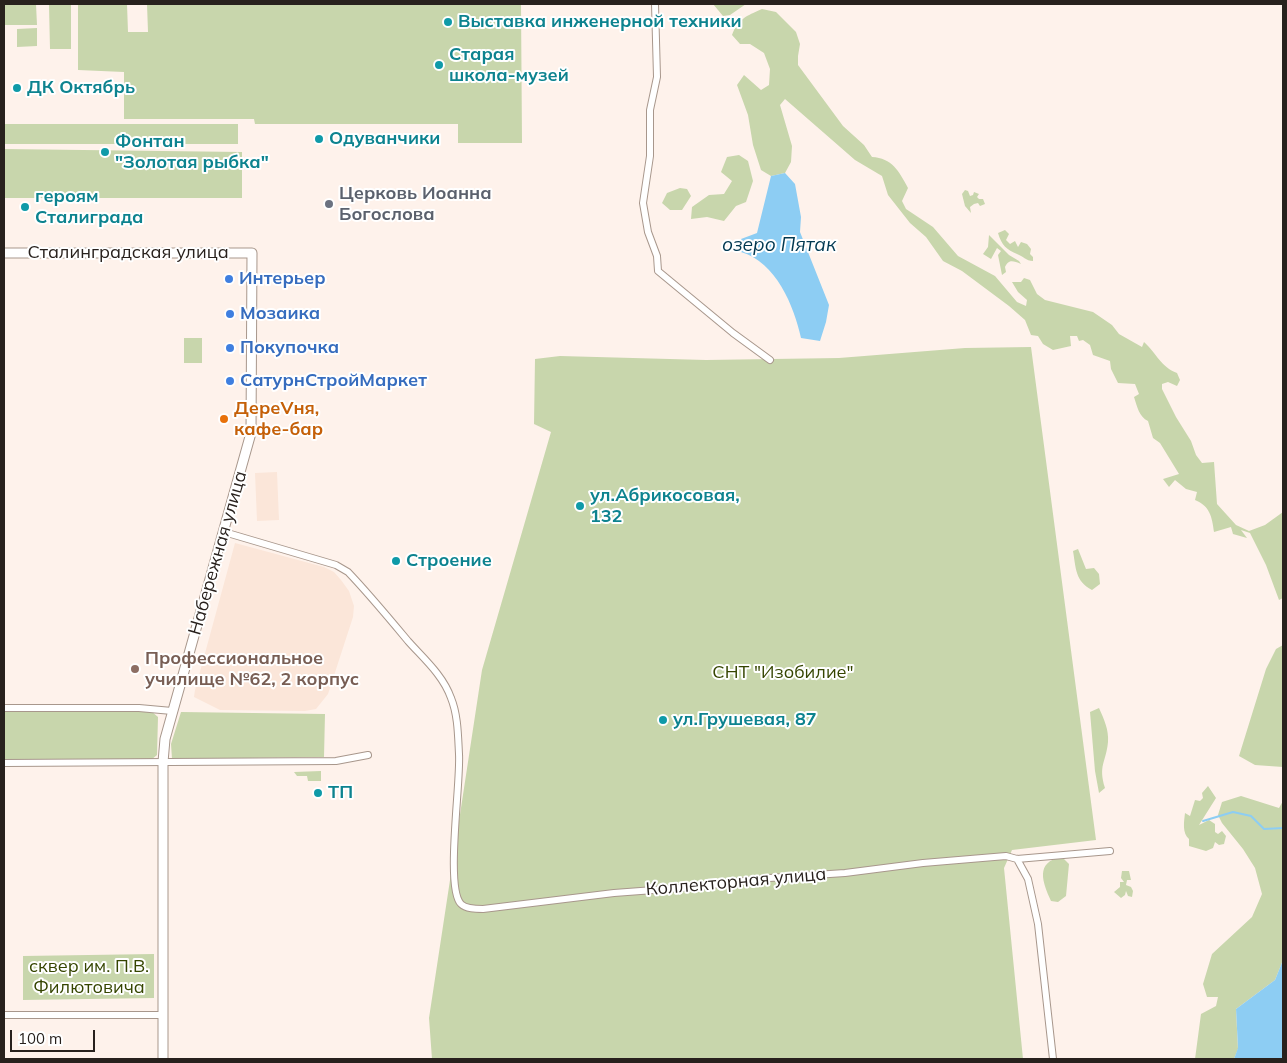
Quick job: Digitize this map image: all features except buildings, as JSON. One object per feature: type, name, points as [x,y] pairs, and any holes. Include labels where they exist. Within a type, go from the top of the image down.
[{"type":"street","points":[[656,4],[657,78],[650,110],[650,156],[643,203],[648,232],[658,256],[658,271],[770,360]]},
{"type":"street","name":"Сталинградская улица","points":[[4,253],[252,253]]},
{"type":"street","name":"Набережная улица","points":[[163,1059],[163,762],[165,739],[251,433],[252,253]]},
{"type":"street","name":"Коллекторная улица","points":[[224,532],[336,565],[348,572],[370,595],[445,685],[452,699],[459,757],[454,863],[455,886],[458,901],[462,906],[474,910],[614,893],[694,887],[923,863],[1006,856],[1017,859],[1110,852]]},
{"type":"street","points":[[4,708],[133,708],[172,711]]},
{"type":"street","points":[[4,763],[336,760],[368,755]]},
{"type":"street","points":[[1017,859],[1028,879],[1038,924],[1053,1059]]},
{"type":"street","points":[[4,1016],[163,1015]]},
{"type":"shaded area","points":[[277,472],[279,520],[257,521],[255,473]]},
{"type":"shaded area","points":[[235,543],[324,567],[334,572],[349,591],[354,606],[353,617],[328,694],[316,709],[305,711],[220,710],[194,697]]},
{"type":"green space","points":[[4,4],[36,4],[37,25],[5,25]]},
{"type":"green space","points":[[78,4],[127,4],[128,32],[148,32],[147,4],[521,4],[522,143],[458,143],[458,124],[255,124],[254,119],[124,119],[124,72],[78,70]]},
{"type":"green space","points":[[713,4],[746,4],[730,15],[723,16]]},
{"type":"green space","points":[[49,5],[71,5],[71,49],[50,49]]},
{"type":"green space","points":[[762,9],[776,12],[796,32],[800,44],[798,65],[843,126],[864,145],[872,157],[885,160],[898,171],[908,188],[902,201],[906,209],[933,227],[958,256],[995,276],[1017,302],[1026,306],[1027,300],[1018,292],[1012,282],[1021,282],[1024,278],[1030,280],[1037,294],[1045,300],[1093,312],[1112,325],[1119,334],[1142,347],[1144,342],[1163,364],[1177,373],[1180,380],[1177,386],[1168,382],[1162,384],[1162,389],[1191,441],[1196,455],[1202,463],[1214,462],[1217,504],[1236,525],[1249,531],[1265,525],[1283,512],[1283,598],[1279,600],[1266,565],[1250,533],[1241,530],[1247,538],[1233,534],[1231,527],[1214,532],[1207,509],[1195,500],[1197,492],[1186,489],[1175,480],[1169,487],[1163,479],[1179,474],[1160,443],[1153,438],[1148,421],[1142,417],[1139,411],[1134,397],[1139,394],[1135,384],[1118,383],[1111,369],[1110,361],[1093,355],[1090,345],[1083,340],[1079,341],[1077,336],[1070,336],[1071,346],[1053,350],[1043,344],[1038,336],[1031,335],[1025,320],[1009,306],[962,271],[943,261],[926,237],[910,223],[888,195],[882,176],[855,160],[785,99],[780,105],[792,146],[791,162],[785,173],[771,176],[761,170],[753,145],[748,115],[737,85],[744,75],[761,90],[769,85],[770,69],[764,53],[750,44],[740,44],[732,35],[737,25],[743,19]]},
{"type":"green space","points":[[37,28],[37,46],[17,47],[17,29]]},
{"type":"green space","points":[[4,124],[238,124],[238,144],[4,144]]},
{"type":"green space","points":[[4,149],[242,152],[242,198],[4,198]]},
{"type":"green space","points":[[739,155],[748,161],[753,181],[746,202],[736,206],[724,221],[707,217],[691,219],[692,207],[709,195],[724,194],[732,181],[721,172],[727,157]]},
{"type":"green space","points":[[680,188],[687,189],[691,196],[682,210],[670,210],[662,203],[667,193]]},
{"type":"green space","points":[[965,190],[968,191],[970,196],[974,192],[979,194],[977,197],[983,199],[985,204],[980,206],[978,203],[974,204],[970,207],[971,213],[965,206],[962,194]]},
{"type":"green space","points":[[1005,230],[1009,234],[1006,240],[1010,244],[1015,241],[1018,247],[1021,242],[1027,244],[1031,249],[1030,254],[1033,257],[1033,261],[1005,247],[998,233]]},
{"type":"green space","points":[[989,235],[1021,264],[1010,262],[1005,267],[1006,272],[1002,275],[998,255],[1001,251],[997,248],[991,259],[983,254],[988,247]]},
{"type":"green space","points":[[184,338],[202,338],[202,363],[184,363]]},
{"type":"green space","name":"СНТ \"Изобилие\"","points":[[1031,347],[1096,840],[1012,850],[1004,868],[1023,1059],[432,1059],[429,1018],[482,670],[551,432],[534,424],[535,359],[560,356],[706,360],[839,358],[965,348]]},
{"type":"green space","points":[[1078,549],[1086,569],[1094,568],[1099,574],[1100,584],[1092,590],[1082,582],[1077,574],[1073,551]]},
{"type":"green space","points":[[1283,645],[1283,767],[1255,765],[1239,756],[1266,669],[1276,649]]},
{"type":"green space","points":[[1099,708],[1106,725],[1108,738],[1102,769],[1105,788],[1099,793],[1095,771],[1090,712]]},
{"type":"green space","points":[[4,711],[151,711],[158,717],[157,755],[151,760],[4,762]]},
{"type":"green space","points":[[181,712],[325,714],[324,757],[172,759],[171,744]]},
{"type":"green space","points":[[321,771],[321,781],[308,781],[307,776],[297,776],[294,772]]},
{"type":"green space","points":[[1208,786],[1216,798],[1199,825],[1209,820],[1215,824],[1215,832],[1218,834],[1222,831],[1226,836],[1224,844],[1219,845],[1215,842],[1213,848],[1206,851],[1189,846],[1189,839],[1184,831],[1184,824],[1185,813],[1190,816],[1195,800],[1200,801],[1203,798],[1202,793]]},
{"type":"green space","points":[[1241,796],[1279,808],[1283,801],[1283,960],[1275,980],[1236,1009],[1238,1049],[1234,1059],[1195,1059],[1201,1014],[1216,1006],[1218,997],[1207,997],[1203,984],[1212,954],[1252,917],[1262,894],[1255,868],[1218,815],[1222,802]]},
{"type":"green space","points":[[1062,857],[1069,864],[1066,896],[1058,902],[1051,901],[1045,887],[1044,868],[1047,863]]},
{"type":"green space","points":[[1122,871],[1129,871],[1131,880],[1127,880],[1126,885],[1131,887],[1133,891],[1132,897],[1128,896],[1126,891],[1125,895],[1121,898],[1114,892],[1120,887],[1120,882],[1124,882],[1121,878]]},
{"type":"green space","name":"сквер им. П.В. Филютовича","points":[[154,954],[154,998],[23,1000],[23,956]]},
{"type":"water","name":"озеро Пятак","points":[[785,173],[795,184],[801,217],[800,232],[829,305],[820,341],[801,338],[794,312],[774,275],[753,257],[741,252],[741,239],[757,233],[771,176]]},
{"type":"water","points":[[1283,960],[1283,1059],[1234,1059],[1238,1048],[1236,1009],[1275,980]]},
{"type":"waterway","points":[[1203,821],[1233,812],[1251,816],[1264,829],[1283,828]]},
{"type":"place","name":"Выставка инженерной техники","points":[[448,22]]},
{"type":"place","name":"Старая школа-музей","points":[[439,65]]},
{"type":"place","name":"ДК Октябрь","points":[[17,88]]},
{"type":"place","name":"Одуванчики","points":[[319,139]]},
{"type":"place","name":"Фонтан \"Золотая рыбка\"","points":[[105,152]]},
{"type":"place","name":"Церковь Иоанна Богослова","points":[[329,204]]},
{"type":"place","name":"героям Сталиграда","points":[[25,207]]},
{"type":"place","name":"Интерьер","points":[[229,279]]},
{"type":"place","name":"Мозаика","points":[[230,314]]},
{"type":"place","name":"Покупочка","points":[[230,348]]},
{"type":"place","name":"СатурнСтройМаркет","points":[[230,381]]},
{"type":"place","name":"ДереVня, кафе-бар","points":[[224,419]]},
{"type":"place","name":"ул.Абрикосовая, 132","points":[[580,506]]},
{"type":"place","name":"Строение","points":[[396,561]]},
{"type":"place","name":"Профессиональное училище №62, 2 корпус","points":[[135,669]]},
{"type":"place","name":"ул.Грушевая, 87","points":[[663,720]]},
{"type":"place","name":"ТП","points":[[318,793]]}]
